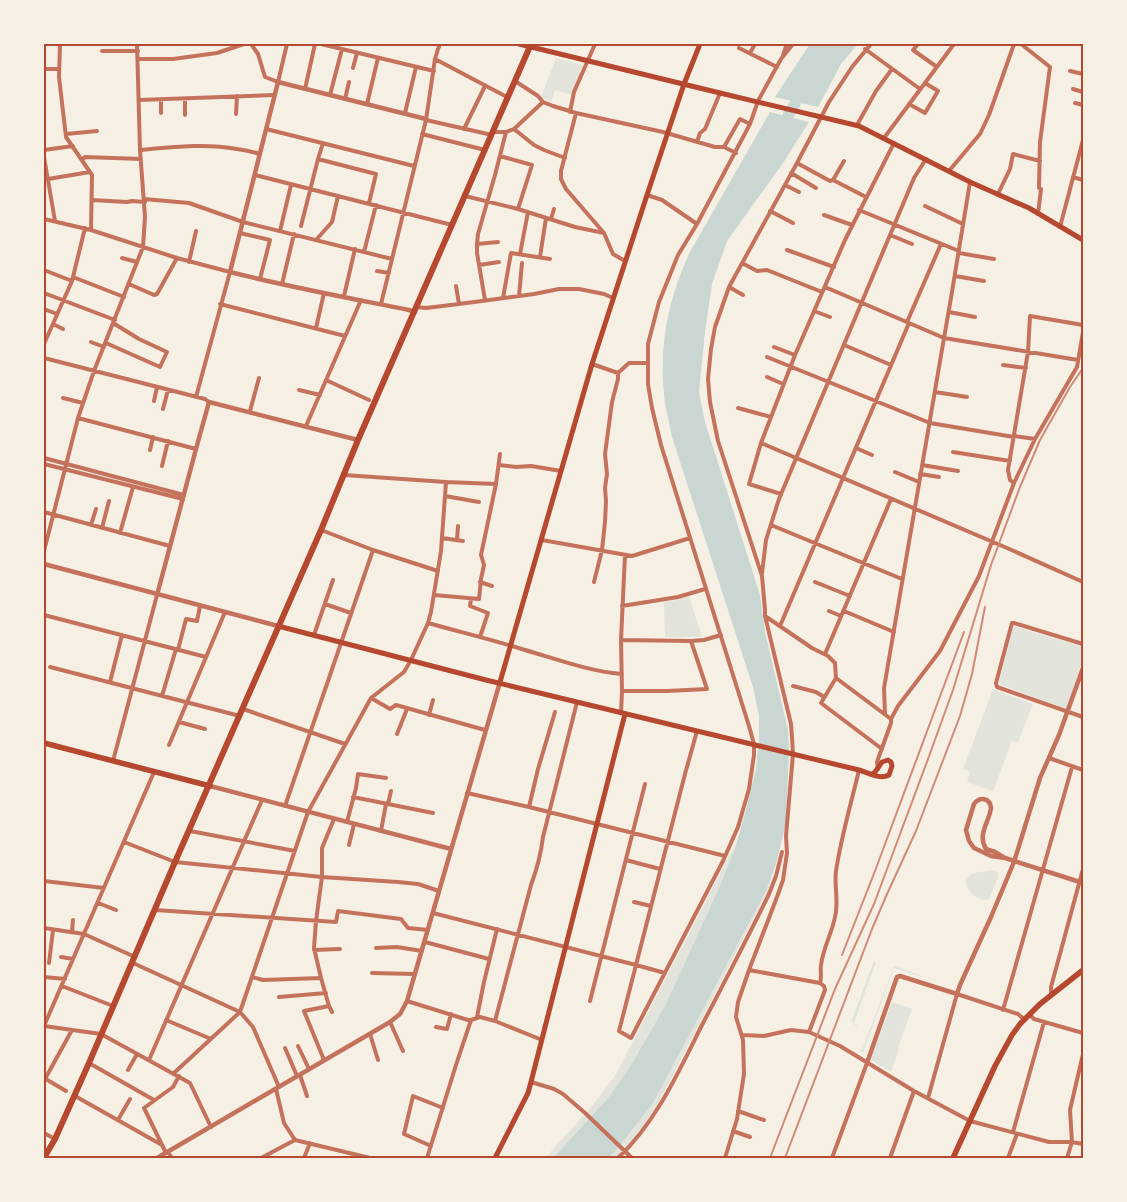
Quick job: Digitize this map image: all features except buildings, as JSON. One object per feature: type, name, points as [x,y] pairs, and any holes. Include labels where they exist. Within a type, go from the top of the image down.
[{"type":"highway","points":[[44,1158],[75,1096],[531,45]]},
{"type":"main road","points":[[519,44],[531,45],[720,93],[858,125],[970,182],[1028,208],[1083,240]]},
{"type":"main road","points":[[500,682],[592,364],[684,84],[700,44]]},
{"type":"main road","points":[[278,626],[577,702],[860,770],[882,778],[890,775],[892,764],[886,760],[872,774]]},
{"type":"main road","points":[[495,1158],[528,1093],[597,824],[623,713]]},
{"type":"main road","points":[[44,743],[210,786]]},
{"type":"main road","points":[[953,1158],[1000,1054],[1012,1035],[1051,994],[1083,970]]},
{"type":"street","points":[[60,44],[59,77],[66,136],[92,175],[91,230]]},
{"type":"street","points":[[44,551],[78,418],[142,247],[145,200],[140,150],[137,44]]},
{"type":"street","points":[[138,59],[173,59],[216,53],[244,44]]},
{"type":"street","points":[[251,44],[258,54],[265,77],[278,82],[464,129],[493,133],[506,132],[514,128],[543,102]]},
{"type":"street","points":[[196,397],[244,222],[287,44]]},
{"type":"street","points":[[305,88],[315,44]]},
{"type":"street","points":[[321,44],[434,71]]},
{"type":"street","points":[[330,95],[347,44]]},
{"type":"street","points":[[381,304],[426,119],[440,44]]},
{"type":"street","points":[[570,112],[574,92],[595,44]]},
{"type":"street","points":[[750,53],[755,44]]},
{"type":"street","points":[[697,731],[619,1031],[631,1038],[725,856],[738,827],[749,790],[755,745],[660,445],[648,384],[648,344],[659,302],[678,255],[736,153],[750,124],[758,101],[777,67],[787,44]]},
{"type":"street","points":[[781,59],[793,44]]},
{"type":"street","points":[[762,576],[718,440],[710,402],[708,380],[715,327],[729,287],[829,102],[852,67],[871,44]]},
{"type":"street","points":[[918,44],[913,50],[937,67]]},
{"type":"street","points":[[884,138],[954,44]]},
{"type":"street","points":[[949,171],[980,134],[989,115],[1014,44]]},
{"type":"street","points":[[1021,44],[1050,67],[1040,142],[1039,188],[1041,189],[1038,214]]},
{"type":"street","points":[[739,48],[777,67]]},
{"type":"street","points":[[866,49],[920,89]]},
{"type":"street","points":[[102,51],[138,51]]},
{"type":"street","points":[[353,68],[357,53]]},
{"type":"street","points":[[367,104],[378,58]]},
{"type":"street","points":[[436,59],[507,97]]},
{"type":"street","points":[[406,114],[416,67]]},
{"type":"street","points":[[44,69],[59,69]]},
{"type":"street","points":[[858,125],[876,91],[892,69]]},
{"type":"street","points":[[1070,71],[1083,74]]},
{"type":"street","points":[[515,81],[538,96],[543,102],[576,114],[668,133],[715,147],[724,147],[736,153]]},
{"type":"street","points":[[345,98],[349,82]]},
{"type":"street","points":[[909,104],[925,113],[938,91],[925,83]]},
{"type":"street","points":[[464,129],[485,86]]},
{"type":"street","points":[[1073,89],[1083,92]]},
{"type":"street","points":[[697,142],[700,133],[705,129],[720,93]]},
{"type":"street","points":[[139,100],[274,95]]},
{"type":"street","points":[[236,114],[237,96]]},
{"type":"street","points":[[185,98],[185,115]]},
{"type":"street","points":[[161,100],[161,113]]},
{"type":"street","points":[[1075,103],[1083,105]]},
{"type":"street","points":[[576,114],[561,171],[562,183],[604,233],[613,254],[625,261]]},
{"type":"street","points":[[724,147],[740,119],[750,124]]},
{"type":"street","points":[[514,128],[539,148],[565,158]]},
{"type":"street","points":[[266,129],[414,166]]},
{"type":"street","points":[[66,134],[97,131]]},
{"type":"street","points":[[486,300],[476,253],[476,244],[506,132]]},
{"type":"street","points":[[422,134],[485,150]]},
{"type":"street","points":[[1060,227],[1083,142]]},
{"type":"street","points":[[301,226],[322,143]]},
{"type":"street","points":[[781,494],[749,484],[771,417],[795,355],[852,225],[894,143]]},
{"type":"street","points":[[44,150],[73,146]]},
{"type":"street","points":[[140,150],[196,146],[238,149],[260,154]]},
{"type":"street","points":[[998,194],[1010,170],[1013,154],[1040,161]]},
{"type":"street","points":[[500,156],[532,164],[518,209]]},
{"type":"street","points":[[44,157],[55,221]]},
{"type":"street","points":[[82,160],[85,157],[141,160]]},
{"type":"street","points":[[725,1158],[738,1111],[744,1074],[742,1035],[737,1023],[736,1012],[738,1002],[777,897],[784,873],[787,853],[786,836],[792,754],[791,724],[765,616],[762,576],[766,540],[781,494],[828,381],[914,178],[926,158]]},
{"type":"street","points":[[318,159],[376,174],[369,204]]},
{"type":"street","points":[[833,180],[844,161]]},
{"type":"street","points":[[797,163],[866,197]]},
{"type":"street","points":[[1076,165],[1083,167]]},
{"type":"street","points":[[48,179],[90,172]]},
{"type":"street","points":[[791,173],[816,188]]},
{"type":"street","points":[[255,175],[452,225]]},
{"type":"street","points":[[1073,178],[1083,180]]},
{"type":"street","points":[[885,714],[884,688],[970,182]]},
{"type":"street","points":[[280,231],[291,185]]},
{"type":"street","points":[[785,185],[799,192]]},
{"type":"street","points":[[647,195],[662,200],[696,224]]},
{"type":"street","points":[[316,240],[332,222],[338,196]]},
{"type":"street","points":[[465,196],[604,233]]},
{"type":"street","points":[[92,200],[127,202],[145,200],[189,203],[244,222],[392,259]]},
{"type":"street","points":[[364,252],[376,205]]},
{"type":"street","points":[[925,206],[963,224]]},
{"type":"street","points":[[540,257],[549,219],[554,209]]},
{"type":"street","points":[[860,210],[959,252],[994,259]]},
{"type":"street","points":[[770,211],[793,222]]},
{"type":"street","points":[[520,254],[528,212]]},
{"type":"street","points":[[824,215],[852,225]]},
{"type":"street","points":[[44,219],[84,228],[189,262],[230,272],[324,294],[416,309],[520,296],[559,289],[578,289],[604,294],[613,298]]},
{"type":"street","points":[[44,344],[72,279],[84,228]]},
{"type":"street","points":[[189,262],[196,231]]},
{"type":"street","points":[[240,233],[270,240],[260,279]]},
{"type":"street","points":[[282,284],[294,234]]},
{"type":"street","points":[[890,235],[912,244]]},
{"type":"street","points":[[476,244],[498,242]]},
{"type":"street","points":[[780,626],[941,244]]},
{"type":"street","points":[[344,296],[355,250]]},
{"type":"street","points":[[787,250],[834,267]]},
{"type":"street","points":[[503,298],[511,253],[550,259]]},
{"type":"street","points":[[122,258],[137,262]]},
{"type":"street","points":[[129,284],[154,295],[157,294],[177,258]]},
{"type":"street","points":[[479,265],[499,262]]},
{"type":"street","points":[[520,296],[522,263]]},
{"type":"street","points":[[742,263],[757,271],[767,270],[822,292]]},
{"type":"street","points":[[44,270],[124,298]]},
{"type":"street","points":[[378,271],[389,274]]},
{"type":"street","points":[[955,276],[984,281]]},
{"type":"street","points":[[456,286],[459,304]]},
{"type":"street","points":[[729,287],[743,295]]},
{"type":"street","points":[[825,287],[944,338],[1078,360]]},
{"type":"street","points":[[44,293],[114,322],[139,339],[167,352],[160,367],[105,345],[91,342]]},
{"type":"street","points":[[316,328],[324,294]]},
{"type":"street","points":[[306,426],[361,300]]},
{"type":"street","points":[[220,304],[346,336]]},
{"type":"street","points":[[44,308],[57,314]]},
{"type":"street","points":[[814,311],[830,317]]},
{"type":"street","points":[[949,312],[975,317]]},
{"type":"street","points":[[1014,483],[1010,480],[1008,470],[1026,368],[1030,316],[1083,325]]},
{"type":"street","points":[[52,324],[63,329]]},
{"type":"street","points":[[878,768],[877,762],[891,719],[898,706],[940,651],[979,576],[1014,483],[1035,440],[1077,367],[1083,332]]},
{"type":"street","points":[[844,345],[891,365]]},
{"type":"street","points":[[774,347],[795,355]]},
{"type":"street","points":[[767,357],[930,423],[1035,440]]},
{"type":"street","points":[[44,358],[358,440]]},
{"type":"street","points":[[594,582],[602,550],[606,501],[606,454],[611,409],[618,373],[629,363],[647,363]]},
{"type":"street","points":[[592,364],[618,373]]},
{"type":"street","points":[[1004,365],[1026,368]]},
{"type":"street","points":[[250,412],[259,378]]},
{"type":"street","points":[[767,378],[784,384]]},
{"type":"street","points":[[326,380],[369,400]]},
{"type":"street","points":[[154,401],[157,387]]},
{"type":"street","points":[[163,409],[168,390]]},
{"type":"street","points":[[299,390],[320,395]]},
{"type":"street","points":[[935,392],[967,397]]},
{"type":"street","points":[[63,398],[83,403]]},
{"type":"street","points":[[113,761],[210,402]]},
{"type":"street","points":[[738,408],[771,417]]},
{"type":"street","points":[[78,418],[196,449]]},
{"type":"street","points":[[150,450],[153,438]]},
{"type":"street","points":[[162,466],[168,442]]},
{"type":"street","points":[[762,444],[1083,582]]},
{"type":"street","points":[[856,448],[872,455]]},
{"type":"street","points":[[952,452],[1010,461]]},
{"type":"street","points":[[434,595],[479,599],[484,565],[481,555],[496,484],[500,454]]},
{"type":"street","points":[[44,458],[66,467],[133,487],[184,497]]},
{"type":"street","points":[[44,464],[66,467],[184,497]]},
{"type":"street","points":[[922,464],[958,471]]},
{"type":"street","points":[[499,465],[531,466],[561,471]]},
{"type":"street","points":[[895,472],[919,482]]},
{"type":"street","points":[[920,474],[939,478]]},
{"type":"street","points":[[344,475],[496,484]]},
{"type":"street","points":[[174,1073],[240,1012],[308,812],[371,698],[404,672],[411,660],[431,612],[442,538],[446,482]]},
{"type":"street","points":[[120,532],[133,487]]},
{"type":"street","points":[[445,496],[479,502]]},
{"type":"street","points":[[825,654],[891,499]]},
{"type":"street","points":[[102,528],[109,501]]},
{"type":"street","points":[[91,525],[96,509]]},
{"type":"street","points":[[44,512],[170,546]]},
{"type":"street","points":[[771,524],[902,579]]},
{"type":"street","points":[[458,526],[460,547]]},
{"type":"street","points":[[321,530],[438,572]]},
{"type":"street","points":[[442,538],[460,540]]},
{"type":"street","points":[[542,540],[635,556],[690,538]]},
{"type":"street","points":[[285,806],[374,550]]},
{"type":"street","points":[[623,713],[621,640],[625,555]]},
{"type":"street","points":[[44,564],[278,626]]},
{"type":"street","points":[[314,635],[333,580]]},
{"type":"street","points":[[480,582],[492,586]]},
{"type":"street","points":[[815,582],[850,596]]},
{"type":"street","points":[[622,606],[678,597],[705,589]]},
{"type":"street","points":[[471,599],[470,606],[488,613],[480,637]]},
{"type":"street","points":[[325,604],[351,613]]},
{"type":"street","points":[[162,696],[186,619],[197,621],[200,606]]},
{"type":"street","points":[[829,611],[841,616]]},
{"type":"street","points":[[844,611],[894,632]]},
{"type":"street","points":[[169,745],[225,612]]},
{"type":"street","points":[[44,615],[206,657]]},
{"type":"street","points":[[765,616],[812,648],[828,656],[835,663],[836,678],[821,703],[882,750]]},
{"type":"street","points":[[428,623],[578,666],[612,674],[622,674]]},
{"type":"street","points":[[1083,644],[1012,623],[996,683],[997,687],[1083,717]]},
{"type":"street","points":[[110,682],[122,635]]},
{"type":"street","points":[[621,640],[691,641],[704,640],[720,635]]},
{"type":"street","points":[[622,691],[707,689],[691,641]]},
{"type":"street","points":[[50,667],[187,702],[242,712],[345,744]]},
{"type":"street","points":[[928,1098],[960,985],[1014,862],[1037,785],[1068,713],[1083,668]]},
{"type":"street","points":[[836,678],[891,719]]},
{"type":"street","points":[[157,1158],[370,1034],[400,1014],[408,1001],[500,682]]},
{"type":"street","points":[[793,686],[816,692],[824,697]]},
{"type":"street","points":[[371,698],[390,709],[396,706],[407,708],[485,730]]},
{"type":"street","points":[[429,715],[433,700]]},
{"type":"street","points":[[495,1022],[541,852],[543,837],[577,702]]},
{"type":"street","points":[[397,734],[407,708]]},
{"type":"street","points":[[529,807],[555,712]]},
{"type":"street","points":[[179,722],[206,729]]},
{"type":"street","points":[[882,750],[882,756],[886,760]]},
{"type":"street","points":[[1048,758],[1083,770]]},
{"type":"street","points":[[1003,1010],[1072,767]]},
{"type":"street","points":[[820,983],[822,977],[820,966],[837,910],[837,868],[860,770]]},
{"type":"street","points":[[154,772],[44,1026],[101,1034],[179,1076],[190,1083],[211,1127]]},
{"type":"street","points":[[347,822],[358,774],[386,778]]},
{"type":"street","points":[[590,1001],[645,784]]},
{"type":"street","points":[[210,786],[451,849]]},
{"type":"street","points":[[381,831],[391,791]]},
{"type":"street","points":[[467,792],[725,856]]},
{"type":"street","points":[[353,797],[433,813]]},
{"type":"street","points":[[1005,858],[991,856],[974,848],[966,834],[974,804],[980,799],[989,802],[991,808],[982,836],[982,842],[986,849],[1014,862],[1082,882]]},
{"type":"street","points":[[149,1060],[262,800]]},
{"type":"street","points":[[332,1012],[314,950],[322,877],[322,848],[334,819]]},
{"type":"street","points":[[349,845],[354,824]]},
{"type":"street","points":[[190,831],[296,851]]},
{"type":"street","points":[[124,842],[176,862],[322,877],[418,884],[439,891]]},
{"type":"street","points":[[618,1158],[652,1118],[676,1077],[774,883],[782,852]]},
{"type":"street","points":[[626,860],[660,869]]},
{"type":"street","points":[[1051,994],[1051,987],[1082,882],[1083,869]]},
{"type":"street","points":[[44,881],[104,888]]},
{"type":"street","points":[[634,902],[651,906]]},
{"type":"street","points":[[98,903],[116,910]]},
{"type":"street","points":[[155,910],[336,922],[338,911],[401,919],[408,928],[428,930]]},
{"type":"street","points":[[433,913],[665,973]]},
{"type":"street","points":[[72,932],[73,920]]},
{"type":"street","points":[[44,928],[84,934],[182,985],[240,1012],[253,1027],[278,1088],[284,1123],[295,1140]]},
{"type":"street","points":[[477,1017],[497,929]]},
{"type":"street","points":[[49,963],[53,930]]},
{"type":"street","points":[[425,942],[489,959]]},
{"type":"street","points":[[376,948],[397,947],[422,951]]},
{"type":"street","points":[[314,950],[340,949]]},
{"type":"street","points":[[60,957],[73,959]]},
{"type":"street","points":[[749,970],[820,983],[824,986],[825,990],[809,1032]]},
{"type":"street","points":[[372,973],[415,974]]},
{"type":"street","points":[[44,976],[65,979]]},
{"type":"street","points":[[832,1158],[897,978],[900,976],[1018,1014],[1025,1020]]},
{"type":"street","points":[[252,977],[263,980],[321,978]]},
{"type":"street","points":[[62,986],[113,1007]]},
{"type":"street","points":[[279,997],[326,993]]},
{"type":"street","points":[[408,1001],[471,1020],[477,1017],[495,1022],[542,1040]]},
{"type":"street","points":[[324,1060],[304,1011],[329,1006]]},
{"type":"street","points":[[436,1027],[447,1029],[451,1014]]},
{"type":"street","points":[[1030,1014],[1034,1019],[1083,1033]]},
{"type":"street","points":[[166,1020],[210,1039]]},
{"type":"street","points":[[428,1158],[471,1020]]},
{"type":"street","points":[[390,1022],[403,1051]]},
{"type":"street","points":[[1008,1158],[1044,1022]]},
{"type":"street","points":[[66,1090],[44,1078],[72,1030]]},
{"type":"street","points":[[742,1035],[764,1036],[791,1030],[809,1032],[840,1046],[914,1091],[970,1121],[1049,1142],[1083,1144]]},
{"type":"street","points":[[370,1034],[378,1060]]},
{"type":"street","points":[[298,1046],[309,1069]]},
{"type":"street","points":[[285,1048],[307,1096]]},
{"type":"street","points":[[128,1070],[137,1054]]},
{"type":"street","points":[[1068,1158],[1072,1142],[1070,1110],[1083,1054]]},
{"type":"street","points":[[89,1063],[154,1100]]},
{"type":"street","points":[[172,1158],[162,1145],[144,1108],[173,1087],[179,1076]]},
{"type":"street","points":[[531,1082],[558,1091],[632,1158]]},
{"type":"street","points":[[890,1158],[914,1091]]},
{"type":"street","points":[[75,1096],[162,1145]]},
{"type":"street","points":[[431,1146],[404,1134],[413,1096],[443,1108]]},
{"type":"street","points":[[118,1120],[130,1099]]},
{"type":"street","points":[[738,1111],[764,1120]]},
{"type":"street","points":[[733,1131],[750,1137]]},
{"type":"street","points":[[44,1133],[55,1139]]},
{"type":"street","points":[[262,1158],[295,1140],[370,1158]]},
{"type":"street","points":[[304,1158],[310,1143]]},
{"type":"street","points":[[344,1158],[346,1152]]},
{"type":"shaded area","points":[[810,44],[858,44],[841,64],[818,107],[775,97]]},
{"type":"shaded area","points":[[556,58],[583,65],[572,95],[555,90],[551,102],[541,97]]},
{"type":"shaded area","points":[[770,112],[809,122],[783,163],[727,241],[712,284],[699,392],[705,422],[760,595],[765,632],[788,730],[786,823],[776,864],[766,891],[653,1103],[608,1158],[553,1158],[608,1098],[630,1067],[665,1006],[735,849],[756,769],[759,716],[753,687],[672,437],[665,403],[663,364],[666,326],[675,289],[682,270],[690,252]]},
{"type":"shaded area","points":[[689,596],[702,637],[665,637],[664,602]]},
{"type":"shaded area","points":[[1013,628],[1083,647],[1083,658],[1068,707],[1065,708],[1001,685],[999,682]]},
{"type":"shaded area","points":[[993,689],[1033,704],[1018,742],[1012,741],[993,791],[967,782],[970,772],[963,769]]},
{"type":"shaded area","points":[[738,839],[719,888],[665,1006],[630,1067],[608,1098],[553,1158],[545,1158],[582,1117],[588,1113],[615,1076]]},
{"type":"shaded area","points":[[776,864],[768,891],[660,1100],[644,1126],[626,1147],[616,1158],[608,1158],[653,1103],[766,891]]},
{"type":"shaded area","points":[[994,870],[998,873],[998,878],[989,899],[974,896],[967,888],[966,883],[970,875]]},
{"type":"shaded area","points":[[874,961],[876,962],[854,1023],[858,1027],[851,1022]]},
{"type":"shaded area","points":[[894,966],[922,977],[894,968],[863,1053],[857,1048],[862,1050]]},
{"type":"shaded area","points":[[892,1002],[912,1009],[891,1072],[872,1061],[871,1058]]},
{"type":"waterway","points":[[781,128],[804,88]]},
{"type":"railway","points":[[770,1158],[835,989],[874,904],[953,690],[991,565],[1020,487],[1040,440],[1083,368]]},
{"type":"railway","points":[[785,1158],[872,929],[916,831],[960,716],[972,674],[985,607]]},
{"type":"railway","points":[[842,955],[964,632]]}]
